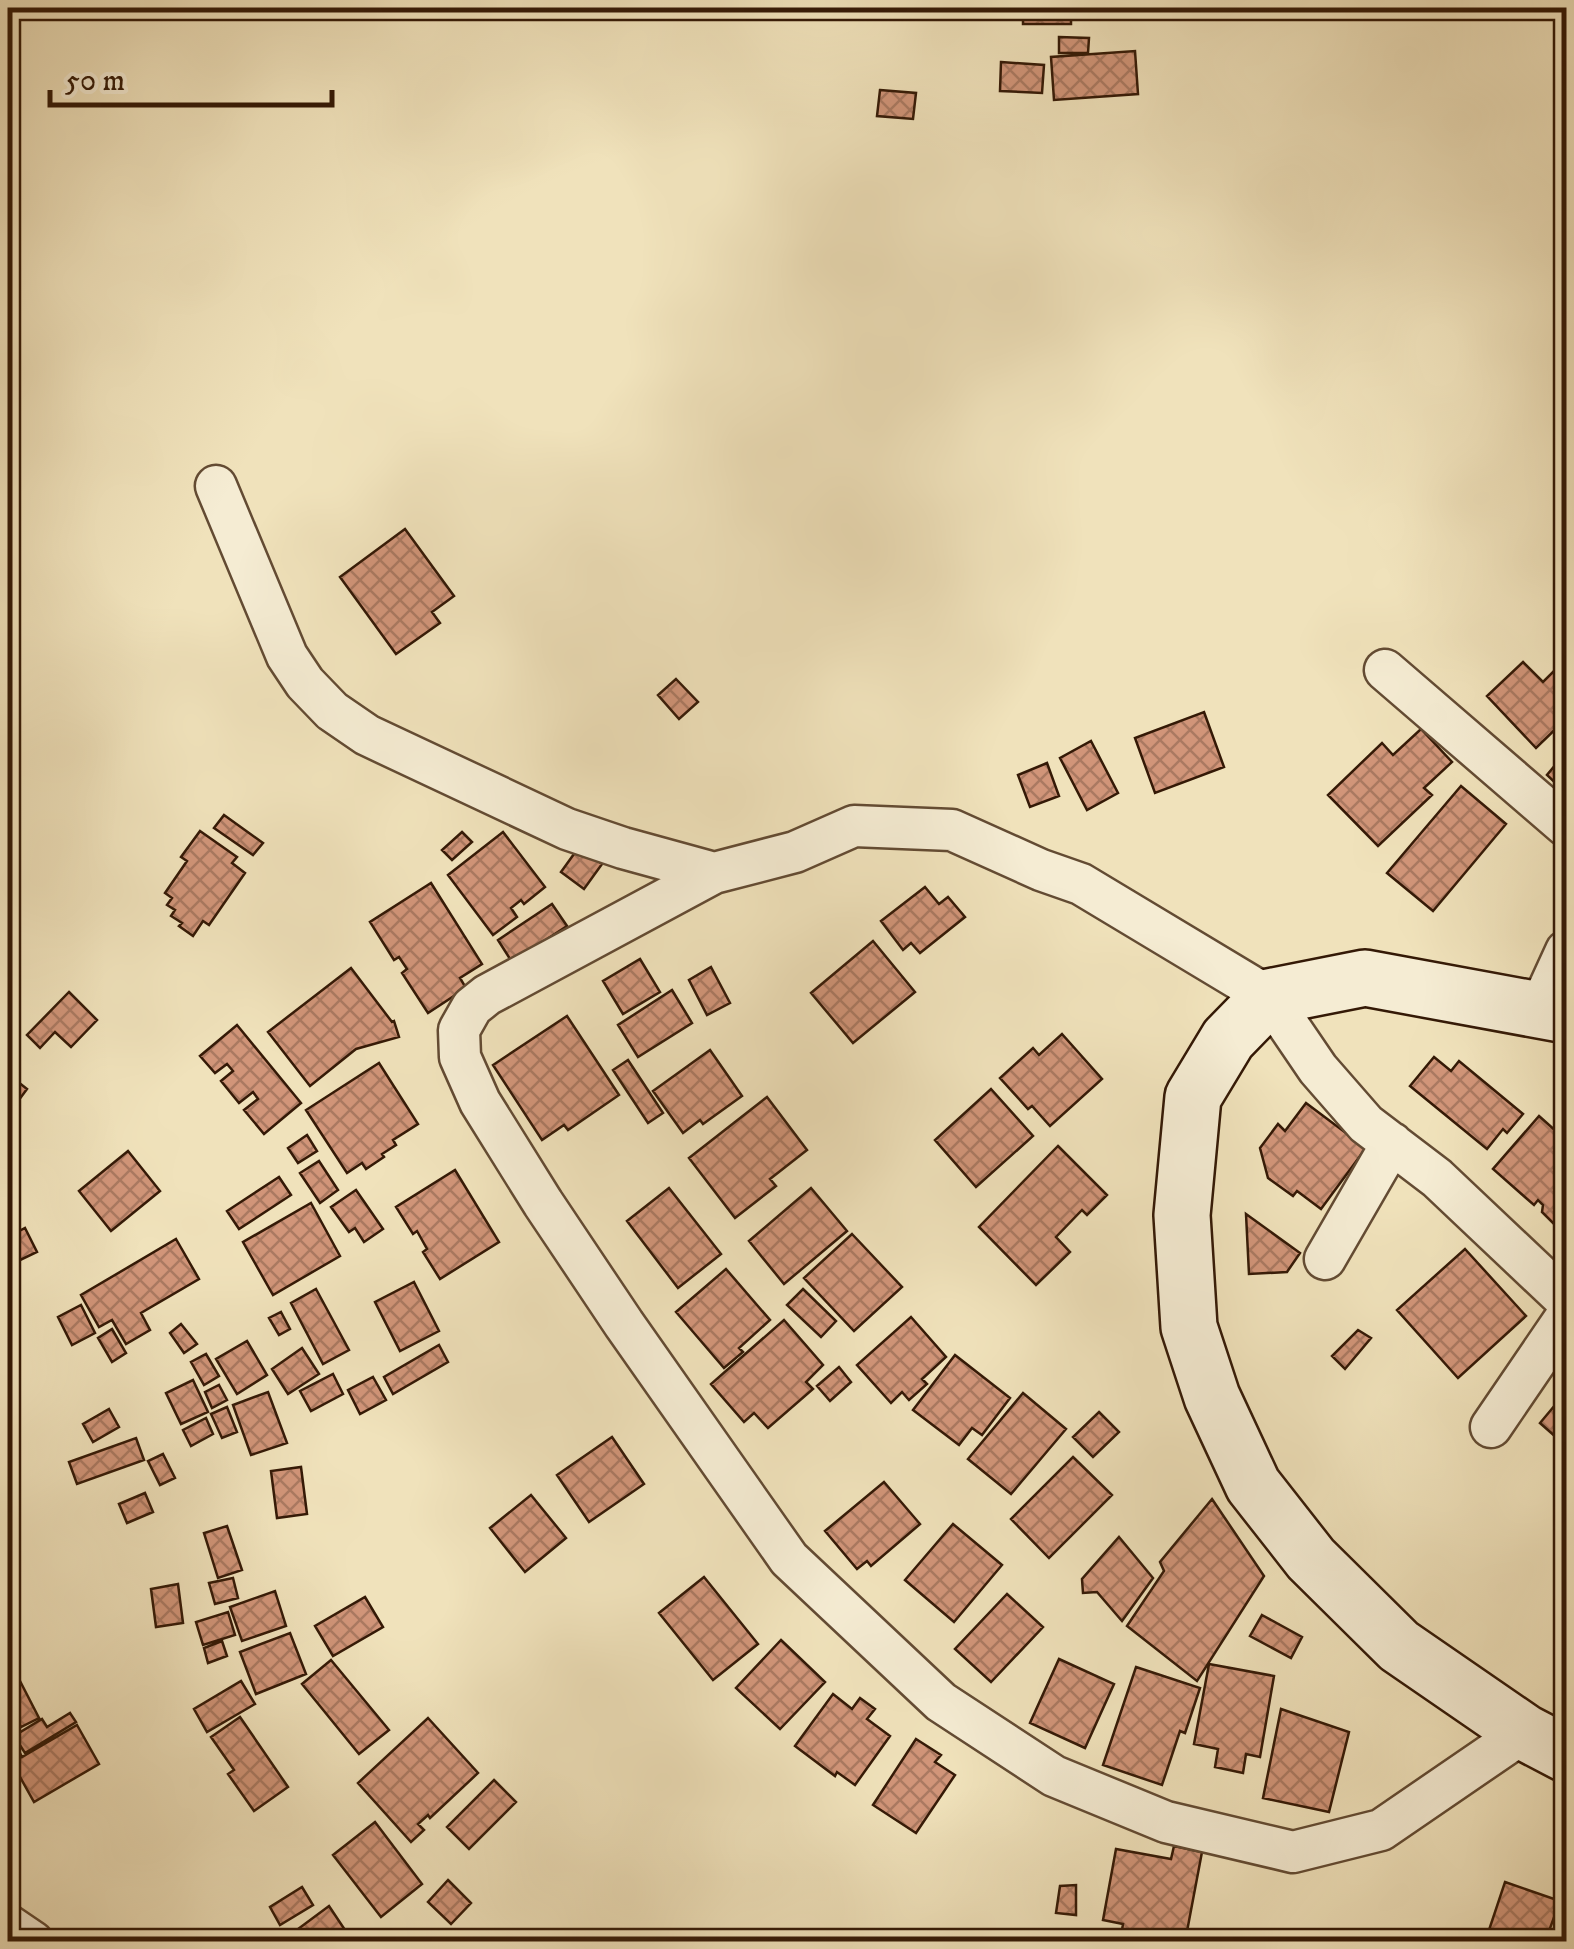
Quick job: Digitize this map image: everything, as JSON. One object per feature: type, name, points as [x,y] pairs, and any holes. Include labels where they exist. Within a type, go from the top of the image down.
[{"type":"main road","points":[[1545,1743],[1400,1646],[1311,1560],[1253,1485],[1212,1397],[1188,1327],[1182,1215],[1193,1097],[1228,1039],[1268,997],[1365,978],[1552,1012]]},
{"type":"street","points":[[216,486],[287,656],[304,684],[332,712],[367,735],[568,829],[714,873]]},
{"type":"street","points":[[1386,670],[1566,826]]},
{"type":"street","points":[[1545,1743],[1381,1830],[1293,1852],[1166,1822],[1054,1776],[942,1702],[789,1559],[543,1203],[480,1102],[460,1056],[459,1030],[472,1007],[487,995],[714,873],[794,852],[854,826],[952,830],[1081,884],[1268,997],[1318,1069],[1366,1124],[1437,1178],[1566,1300]]},
{"type":"street","points":[[1552,1012],[1566,951]]},
{"type":"street","points":[[1326,1259],[1392,1143]]},
{"type":"street","points":[[1491,1427],[1566,1317]]},
{"type":"street","points":[[8,1925],[33,1942]]},
{"type":"building","points":[[1023,8],[1071,8],[1071,24],[1023,24]]},
{"type":"building","points":[[1059,37],[1089,38],[1088,53],[1059,53]]},
{"type":"building","points":[[1135,51],[1138,94],[1054,100],[1051,57]]},
{"type":"building","points":[[1001,62],[1044,65],[1042,93],[1000,91]]},
{"type":"building","points":[[880,90],[916,93],[913,119],[877,116]]},
{"type":"building","points":[[405,529],[454,596],[432,612],[440,623],[396,654],[340,577]]},
{"type":"building","points":[[1523,662],[1543,682],[1561,664],[1566,669],[1566,719],[1536,748],[1487,696]]},
{"type":"building","points":[[676,679],[698,702],[679,719],[658,695]]},
{"type":"building","points":[[1204,712],[1224,767],[1155,793],[1135,738]]},
{"type":"building","points":[[1421,729],[1452,762],[1424,788],[1432,795],[1378,846],[1328,795],[1382,743],[1393,755]]},
{"type":"building","points":[[1091,741],[1118,793],[1087,810],[1060,758]]},
{"type":"building","points":[[1566,752],[1566,793],[1547,775]]},
{"type":"building","points":[[1047,763],[1059,796],[1030,807],[1018,775]]},
{"type":"building","points":[[1461,786],[1506,824],[1433,911],[1387,873]]},
{"type":"building","points":[[224,815],[263,843],[253,855],[214,828]]},
{"type":"building","points":[[200,831],[237,857],[232,863],[245,873],[209,925],[203,921],[193,936],[171,916],[175,910],[167,905],[172,898],[165,893],[187,861],[181,857]]},
{"type":"building","points":[[462,832],[472,842],[452,860],[442,850]]},
{"type":"building","points":[[503,832],[545,887],[524,904],[521,900],[511,908],[517,917],[493,935],[448,875]]},
{"type":"building","points":[[579,847],[602,864],[584,889],[561,872]]},
{"type":"building","points":[[431,883],[482,964],[460,978],[466,988],[428,1013],[402,973],[407,969],[399,957],[394,960],[370,922]]},
{"type":"building","points":[[925,887],[939,904],[948,897],[965,917],[920,953],[911,943],[903,950],[881,921]]},
{"type":"building","points":[[552,904],[567,926],[512,962],[498,940]]},
{"type":"building","points":[[873,941],[915,992],[853,1043],[811,993]]},
{"type":"building","points":[[640,959],[660,992],[623,1014],[603,981]]},
{"type":"building","points":[[711,967],[730,1003],[707,1015],[689,980]]},
{"type":"building","points":[[351,968],[394,1021],[399,1037],[356,1049],[310,1086],[268,1032]]},
{"type":"building","points":[[672,990],[692,1023],[638,1057],[618,1025]]},
{"type":"building","points":[[69,992],[97,1020],[71,1047],[55,1032],[40,1048],[27,1035]]},
{"type":"building","points":[[567,1016],[619,1095],[568,1130],[564,1125],[542,1140],[493,1065]]},
{"type":"building","points":[[237,1025],[301,1103],[264,1134],[244,1110],[258,1099],[253,1092],[239,1103],[221,1081],[233,1071],[227,1064],[215,1073],[200,1056]]},
{"type":"building","points":[[1062,1034],[1102,1079],[1050,1126],[1000,1078],[1033,1048],[1039,1055]]},
{"type":"building","points":[[710,1050],[742,1096],[703,1124],[700,1120],[683,1133],[653,1091]]},
{"type":"building","points":[[1434,1057],[1451,1071],[1459,1061],[1523,1114],[1507,1133],[1503,1129],[1487,1149],[1410,1086]]},
{"type":"building","points":[[628,1060],[663,1113],[648,1123],[613,1070]]},
{"type":"building","points":[[379,1063],[418,1124],[393,1140],[396,1145],[382,1154],[384,1157],[366,1169],[362,1163],[347,1173],[306,1110]]},
{"type":"building","points":[[8,1074],[27,1089],[10,1112],[19,1117],[8,1133]]},
{"type":"building","points":[[991,1089],[1033,1136],[976,1187],[935,1140]]},
{"type":"building","points":[[767,1097],[807,1150],[770,1179],[776,1186],[735,1218],[689,1158]]},
{"type":"building","points":[[1306,1103],[1366,1148],[1321,1209],[1297,1191],[1293,1196],[1268,1178],[1260,1148],[1278,1124],[1285,1131]]},
{"type":"building","points":[[1539,1116],[1566,1140],[1566,1236],[1542,1212],[1543,1205],[1538,1200],[1534,1205],[1493,1169]]},
{"type":"building","points":[[307,1135],[317,1151],[298,1163],[288,1148]]},
{"type":"building","points":[[1058,1146],[1107,1195],[1087,1215],[1082,1210],[1056,1237],[1070,1252],[1036,1285],[979,1227]]},
{"type":"building","points":[[128,1151],[160,1191],[111,1231],[79,1191]]},
{"type":"building","points":[[319,1161],[338,1190],[320,1203],[300,1173]]},
{"type":"building","points":[[455,1170],[499,1242],[440,1279],[423,1252],[427,1249],[417,1231],[413,1234],[396,1207]]},
{"type":"building","points":[[279,1177],[291,1195],[239,1229],[227,1211]]},
{"type":"building","points":[[669,1188],[721,1254],[678,1288],[627,1221]]},
{"type":"building","points":[[811,1188],[847,1231],[784,1284],[749,1241]]},
{"type":"building","points":[[356,1190],[383,1229],[364,1242],[355,1228],[349,1232],[331,1207]]},
{"type":"building","points":[[311,1203],[340,1256],[273,1295],[243,1242]]},
{"type":"building","points":[[1246,1214],[1300,1253],[1287,1272],[1249,1274]]},
{"type":"building","points":[[25,1228],[37,1252],[16,1262],[8,1237]]},
{"type":"building","points":[[852,1234],[902,1287],[854,1331],[804,1278]]},
{"type":"building","points":[[176,1239],[199,1279],[141,1313],[150,1330],[126,1344],[112,1320],[99,1327],[81,1295]]},
{"type":"building","points":[[1465,1249],[1526,1316],[1458,1378],[1397,1310]]},
{"type":"building","points":[[726,1269],[770,1320],[739,1348],[743,1352],[724,1368],[676,1312]]},
{"type":"building","points":[[414,1282],[439,1331],[400,1351],[375,1302]]},
{"type":"building","points":[[316,1289],[349,1350],[323,1364],[291,1303]]},
{"type":"building","points":[[803,1289],[836,1321],[821,1337],[787,1305]]},
{"type":"building","points":[[81,1305],[95,1333],[72,1345],[58,1317]]},
{"type":"building","points":[[281,1312],[290,1329],[279,1335],[269,1318]]},
{"type":"building","points":[[911,1317],[946,1357],[922,1379],[927,1384],[909,1400],[902,1392],[891,1403],[857,1365]]},
{"type":"building","points":[[784,1320],[823,1365],[806,1382],[813,1389],[768,1428],[754,1413],[744,1422],[711,1384]]},
{"type":"building","points":[[181,1324],[197,1344],[184,1353],[170,1333]]},
{"type":"building","points":[[112,1329],[126,1353],[112,1362],[98,1338]]},
{"type":"building","points":[[1358,1330],[1371,1338],[1345,1369],[1332,1356]]},
{"type":"building","points":[[247,1341],[267,1375],[237,1394],[216,1359]]},
{"type":"building","points":[[439,1345],[448,1362],[393,1394],[384,1377]]},
{"type":"building","points":[[302,1348],[319,1374],[288,1394],[272,1369]]},
{"type":"building","points":[[206,1354],[219,1376],[204,1385],[191,1362]]},
{"type":"building","points":[[955,1355],[1010,1398],[982,1435],[972,1428],[959,1445],[913,1410]]},
{"type":"building","points":[[839,1367],[851,1382],[830,1401],[817,1386]]},
{"type":"building","points":[[333,1374],[343,1394],[311,1411],[300,1391]]},
{"type":"building","points":[[373,1377],[386,1400],[360,1414],[348,1390]]},
{"type":"building","points":[[193,1380],[208,1412],[181,1424],[166,1393]]},
{"type":"building","points":[[219,1385],[227,1400],[212,1408],[205,1392]]},
{"type":"building","points":[[268,1392],[287,1443],[251,1455],[233,1405]]},
{"type":"building","points":[[1566,1392],[1566,1446],[1540,1423]]},
{"type":"building","points":[[1023,1393],[1066,1429],[1011,1494],[968,1459]]},
{"type":"building","points":[[227,1407],[237,1432],[222,1438],[211,1414]]},
{"type":"building","points":[[109,1409],[119,1427],[93,1442],[83,1424]]},
{"type":"building","points":[[1099,1412],[1119,1432],[1093,1457],[1073,1437]]},
{"type":"building","points":[[206,1418],[213,1434],[191,1446],[183,1430]]},
{"type":"building","points":[[612,1437],[644,1484],[589,1522],[557,1475]]},
{"type":"building","points":[[136,1438],[144,1460],[77,1484],[69,1462]]},
{"type":"building","points":[[163,1454],[175,1478],[160,1485],[148,1461]]},
{"type":"building","points":[[1073,1457],[1112,1495],[1049,1558],[1011,1519]]},
{"type":"building","points":[[301,1467],[307,1514],[277,1518],[271,1471]]},
{"type":"building","points":[[884,1482],[920,1524],[871,1566],[867,1561],[857,1569],[825,1531]]},
{"type":"building","points":[[145,1493],[153,1512],[127,1523],[119,1504]]},
{"type":"building","points":[[531,1495],[566,1538],[525,1572],[490,1528]]},
{"type":"building","points":[[1212,1499],[1264,1576],[1197,1681],[1127,1626],[1164,1571],[1160,1562]]},
{"type":"building","points":[[953,1524],[1002,1565],[954,1622],[905,1580]]},
{"type":"building","points":[[227,1526],[242,1570],[218,1578],[204,1533]]},
{"type":"building","points":[[1119,1537],[1153,1578],[1122,1621],[1097,1592],[1083,1593],[1082,1579]]},
{"type":"building","points":[[704,1577],[758,1644],[713,1680],[659,1613]]},
{"type":"building","points":[[233,1578],[238,1598],[215,1604],[209,1583]]},
{"type":"building","points":[[178,1584],[183,1623],[156,1627],[151,1589]]},
{"type":"building","points":[[275,1591],[286,1626],[242,1641],[230,1607]]},
{"type":"building","points":[[1007,1594],[1043,1627],[991,1682],[955,1649]]},
{"type":"building","points":[[365,1597],[383,1627],[333,1656],[315,1626]]},
{"type":"building","points":[[228,1612],[235,1635],[203,1645],[196,1622]]},
{"type":"building","points":[[1262,1615],[1302,1637],[1291,1658],[1250,1636]]},
{"type":"building","points":[[290,1633],[306,1674],[256,1694],[240,1652]]},
{"type":"building","points":[[781,1640],[825,1682],[780,1729],[736,1688]]},
{"type":"building","points":[[222,1641],[227,1656],[208,1663],[204,1648]]},
{"type":"building","points":[[1059,1659],[1114,1684],[1085,1748],[1030,1723]]},
{"type":"building","points":[[331,1660],[389,1730],[359,1754],[302,1684]]},
{"type":"building","points":[[1209,1664],[1274,1676],[1260,1757],[1246,1754],[1243,1773],[1215,1767],[1218,1749],[1194,1744]]},
{"type":"building","points":[[1136,1667],[1200,1688],[1162,1785],[1103,1765]]},
{"type":"building","points":[[20,1681],[39,1718],[21,1727],[8,1700],[8,1688]]},
{"type":"building","points":[[241,1681],[255,1704],[207,1732],[194,1709]]},
{"type":"building","points":[[833,1694],[852,1709],[860,1698],[875,1709],[867,1719],[890,1736],[855,1785],[837,1772],[835,1776],[795,1746]]},
{"type":"building","points":[[1281,1709],[1349,1732],[1329,1812],[1263,1798]]},
{"type":"building","points":[[70,1713],[76,1722],[25,1753],[14,1736],[42,1719],[47,1727]]},
{"type":"building","points":[[240,1717],[288,1787],[254,1811],[228,1774],[234,1770],[211,1737]]},
{"type":"building","points":[[428,1718],[478,1773],[430,1818],[428,1815],[418,1824],[424,1830],[411,1842],[358,1783]]},
{"type":"building","points":[[77,1725],[99,1764],[34,1802],[20,1777],[8,1783],[8,1747],[15,1743],[22,1757]]},
{"type":"building","points":[[916,1739],[941,1755],[935,1762],[955,1775],[916,1833],[873,1805]]},
{"type":"building","points":[[494,1780],[516,1802],[469,1849],[447,1827]]},
{"type":"building","points":[[375,1822],[422,1884],[381,1917],[333,1855]]},
{"type":"building","points":[[1174,1846],[1202,1852],[1185,1942],[1120,1942],[1123,1924],[1103,1920],[1116,1849],[1171,1859]]},
{"type":"building","points":[[448,1880],[471,1903],[451,1924],[428,1902]]},
{"type":"building","points":[[1505,1882],[1560,1901],[1545,1942],[1485,1942]]},
{"type":"building","points":[[1076,1885],[1076,1915],[1056,1913],[1060,1886]]},
{"type":"building","points":[[302,1887],[313,1905],[280,1925],[270,1907]]},
{"type":"building","points":[[329,1906],[353,1942],[301,1942],[294,1932]]}]
